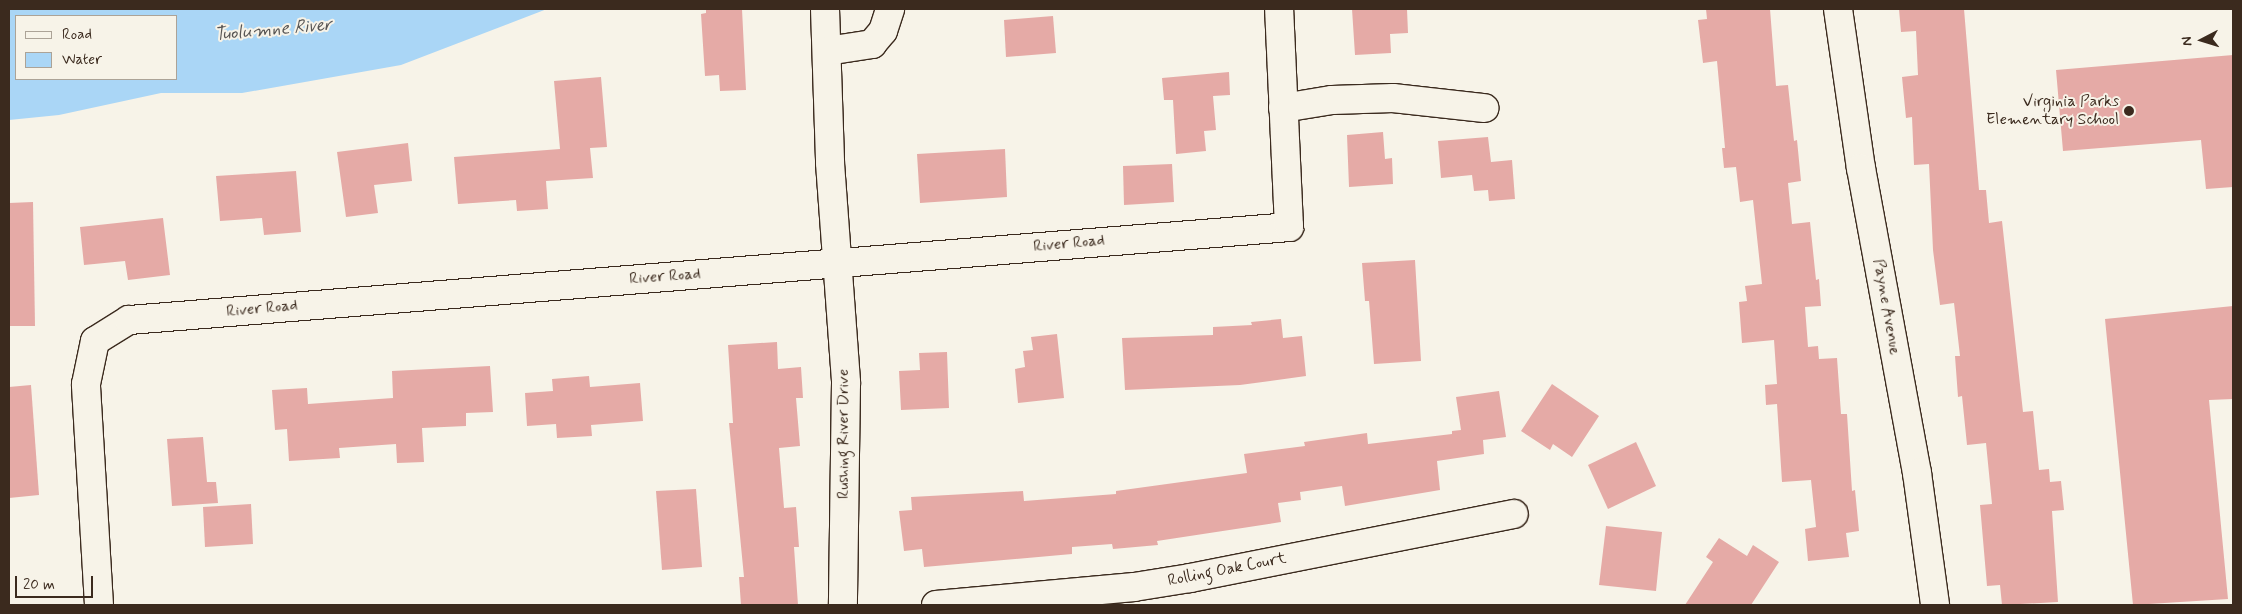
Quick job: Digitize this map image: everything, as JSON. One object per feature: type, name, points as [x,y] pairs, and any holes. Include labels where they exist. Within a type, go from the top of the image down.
[{"type":"street","name":"Rushing River Drive","points":[[825,9],[830,163],[839,263],[846,384],[843,605]]},
{"type":"street","points":[[827,51],[872,44],[883,31],[890,9]]},
{"type":"street","name":"River Road","points":[[99,605],[86,384],[94,341],[129,320],[1289,226],[1279,9]]},
{"type":"street","name":"Payne Avenue","points":[[1838,9],[1861,168],[1917,473],[1936,605]]},
{"type":"street","points":[[1283,108],[1332,100],[1394,98],[1484,108]]},
{"type":"street","name":"Rolling Oak Court","points":[[936,605],[1134,596],[1514,514]]},
{"type":"water","name":"Tuolumne River","points":[[9,9],[547,9],[401,65],[242,93],[161,93],[59,115],[9,120]]},
{"type":"building","points":[[706,9],[742,9],[746,90],[720,91],[719,75],[705,76],[701,14],[706,13]]},
{"type":"building","points":[[1352,9],[1407,9],[1408,33],[1390,34],[1391,53],[1355,55]]},
{"type":"building","points":[[1706,9],[1770,9],[1776,86],[1788,85],[1794,141],[1797,140],[1801,181],[1788,183],[1792,224],[1810,222],[1816,280],[1819,279],[1821,306],[1805,307],[1808,347],[1818,346],[1819,359],[1837,358],[1841,414],[1847,414],[1852,491],[1855,490],[1859,531],[1846,533],[1849,557],[1808,561],[1805,529],[1816,527],[1811,480],[1782,482],[1777,404],[1766,405],[1765,385],[1777,384],[1774,340],[1742,343],[1739,302],[1747,301],[1745,286],[1762,284],[1753,200],[1740,202],[1736,167],[1724,168],[1722,148],[1725,148],[1717,61],[1703,63],[1698,20],[1707,19]]},
{"type":"building","points":[[1899,9],[1964,9],[1979,190],[1986,190],[1989,223],[2002,221],[2023,412],[2033,411],[2039,470],[2049,469],[2050,482],[2061,481],[2064,510],[2052,511],[2058,602],[2002,605],[2000,585],[1987,586],[1980,505],[1992,504],[1986,443],[1967,445],[1962,396],[1958,397],[1955,356],[1960,356],[1954,303],[1940,305],[1933,250],[1929,164],[1914,165],[1912,117],[1906,118],[1902,77],[1918,75],[1916,31],[1901,32]]},
{"type":"building","points":[[1053,16],[1056,53],[1006,57],[1004,20]]},
{"type":"building","points":[[2233,55],[2233,187],[2206,189],[2201,140],[2063,151],[2056,70]]},
{"type":"building","points":[[1229,72],[1230,95],[1213,96],[1216,130],[1204,131],[1206,151],[1176,154],[1173,100],[1164,100],[1162,78]]},
{"type":"building","points":[[601,77],[607,147],[590,148],[593,178],[546,181],[548,209],[517,211],[516,200],[458,204],[454,157],[560,149],[554,81]]},
{"type":"building","points":[[1383,132],[1385,159],[1392,158],[1393,184],[1349,187],[1347,135]]},
{"type":"building","points":[[1488,137],[1491,162],[1512,160],[1515,199],[1489,201],[1488,190],[1474,191],[1472,175],[1441,178],[1438,141]]},
{"type":"building","points":[[408,143],[412,181],[374,185],[378,213],[346,217],[337,152]]},
{"type":"building","points":[[1005,149],[1007,197],[920,203],[917,154]]},
{"type":"building","points":[[1172,164],[1174,202],[1124,205],[1123,166]]},
{"type":"building","points":[[296,171],[301,232],[264,235],[262,218],[220,221],[216,176]]},
{"type":"building","points":[[33,202],[35,326],[9,326],[9,203]]},
{"type":"building","points":[[163,218],[170,275],[128,280],[125,261],[84,265],[80,227]]},
{"type":"building","points":[[1415,260],[1421,361],[1374,364],[1369,301],[1365,301],[1362,263]]},
{"type":"building","points":[[2233,306],[2233,399],[2209,400],[2228,599],[2133,605],[2105,319]]},
{"type":"building","points":[[1281,319],[1283,338],[1302,336],[1306,376],[1240,385],[1125,390],[1122,338],[1213,335],[1213,327],[1252,325],[1251,322]]},
{"type":"building","points":[[1057,334],[1064,398],[1018,403],[1015,369],[1025,367],[1023,351],[1033,350],[1031,337]]},
{"type":"building","points":[[777,342],[778,369],[801,367],[803,398],[796,398],[800,446],[779,448],[784,508],[796,507],[799,547],[794,547],[798,605],[741,605],[739,577],[744,577],[729,423],[733,423],[728,345]]},
{"type":"building","points":[[947,352],[949,408],[901,410],[899,371],[920,370],[919,353]]},
{"type":"building","points":[[490,366],[493,412],[466,413],[466,426],[422,428],[424,462],[397,463],[396,444],[339,448],[340,458],[289,461],[287,429],[275,430],[272,390],[307,388],[308,404],[393,398],[392,371]]},
{"type":"building","points":[[589,376],[590,387],[640,383],[643,421],[591,425],[592,436],[557,438],[556,424],[527,426],[525,393],[553,391],[552,379]]},
{"type":"building","points":[[1552,384],[1599,416],[1572,457],[1553,444],[1550,450],[1521,431]]},
{"type":"building","points":[[31,385],[39,495],[9,498],[9,387]]},
{"type":"building","points":[[1499,391],[1506,437],[1483,440],[1484,454],[1437,461],[1440,490],[1345,506],[1342,486],[1300,492],[1301,500],[1278,503],[1281,522],[1157,541],[1158,545],[1113,549],[1112,544],[1072,547],[1072,554],[924,567],[922,549],[904,551],[899,511],[912,510],[911,497],[1023,491],[1024,501],[1116,494],[1116,491],[1247,473],[1244,454],[1305,446],[1304,442],[1367,433],[1368,444],[1452,434],[1452,431],[1461,430],[1456,397]]},
{"type":"building","points":[[203,437],[207,482],[216,482],[218,503],[172,506],[167,439]]},
{"type":"building","points":[[1636,442],[1656,486],[1608,509],[1588,465]]},
{"type":"building","points":[[696,489],[702,567],[662,570],[656,491]]},
{"type":"building","points":[[251,504],[253,544],[205,547],[203,507]]},
{"type":"building","points":[[1606,526],[1662,532],[1656,591],[1599,585]]},
{"type":"building","points":[[1719,538],[1747,556],[1753,545],[1779,562],[1751,605],[1685,605],[1713,562],[1706,557]]},
{"type":"place","name":"Virginia Parks Elementary School","points":[[2129,111]]}]
